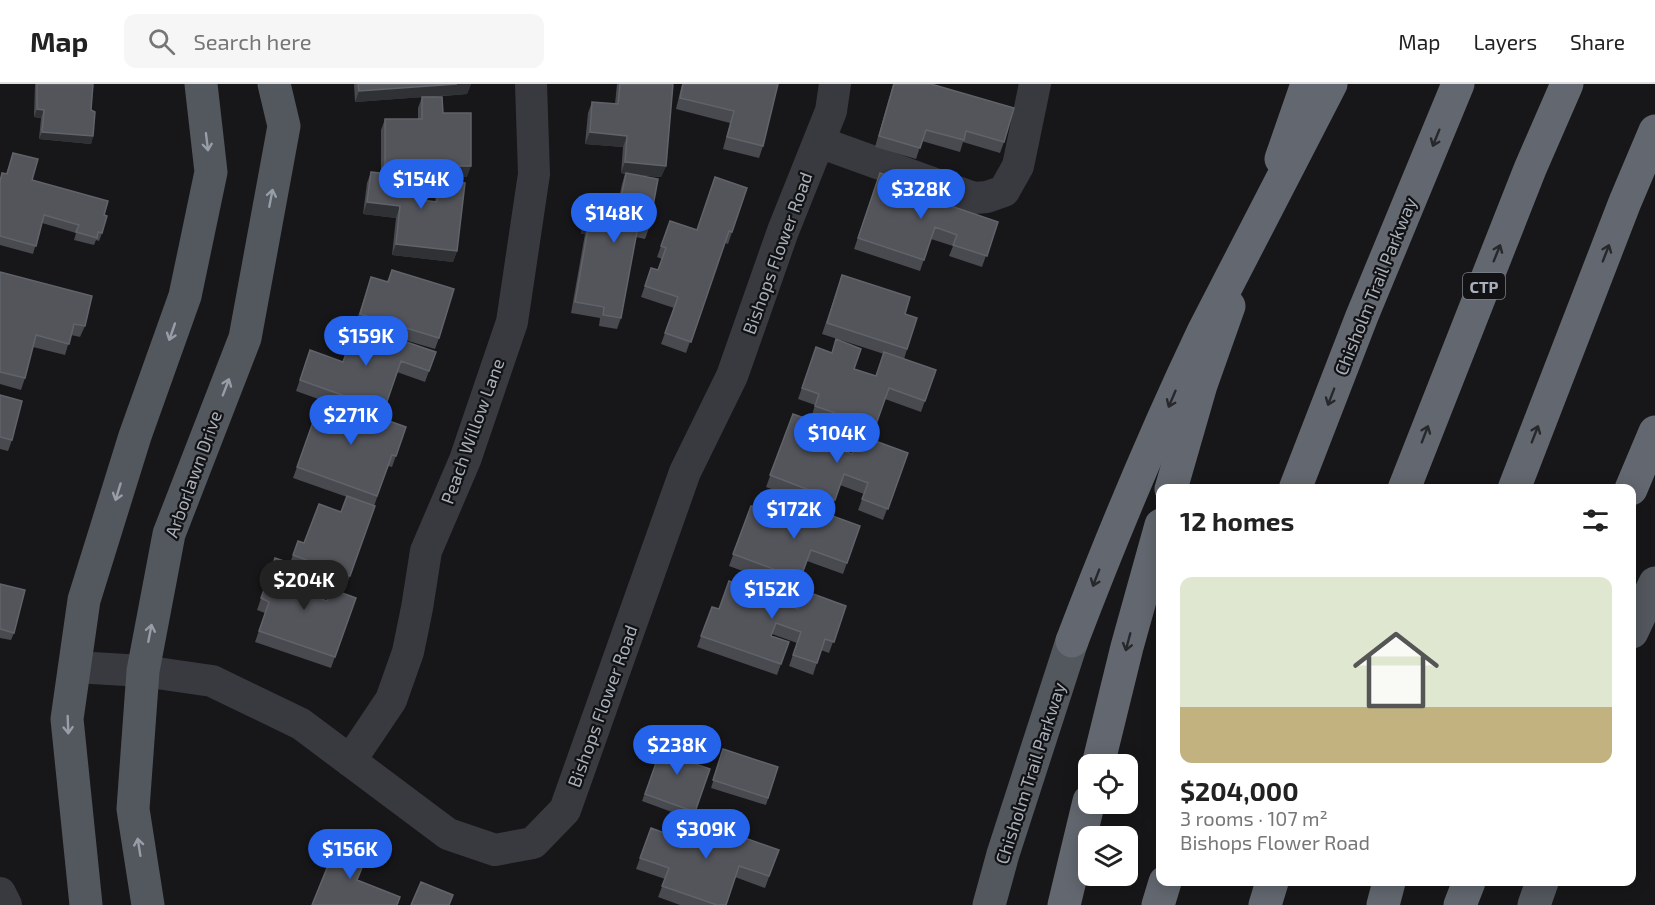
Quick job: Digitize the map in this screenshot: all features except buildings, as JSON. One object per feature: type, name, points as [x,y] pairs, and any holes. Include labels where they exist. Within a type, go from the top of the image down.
[{"type":"highway","points":[[1172,484],[1201,385],[1307,84]]},
{"type":"highway","points":[[1072,641],[1108,547],[1183,374],[1331,84]]},
{"type":"highway","name":"Chisholm Trail Parkway","points":[[1297,484],[1362,316],[1458,84]]},
{"type":"highway","name":"CTP","points":[[1406,484],[1530,169],[1567,84]]},
{"type":"highway","points":[[1516,484],[1655,130]]},
{"type":"highway","points":[[1633,484],[1655,432]]},
{"type":"highway","points":[[1101,754],[1127,646],[1156,543]]},
{"type":"highway","points":[[1064,905],[1086,814]]},
{"type":"highway","points":[[1158,905],[1164,886]]},
{"type":"highway","points":[[1265,905],[1271,886]]},
{"type":"highway","points":[[1383,905],[1388,886]]},
{"type":"highway","points":[[1460,905],[1467,886]]},
{"type":"main road","points":[[86,905],[67,719],[84,600],[135,436],[185,296],[211,172],[201,84]]},
{"type":"main road","name":"Arborlawn Drive","points":[[148,905],[133,808],[143,671],[169,534],[245,338],[284,126],[274,84]]},
{"type":"main road","points":[[1636,623],[1655,583]]},
{"type":"main road","name":"Chisholm Trail Parkway","points":[[989,905],[1006,843],[1072,641]]},
{"type":"main road","points":[[1534,905],[1541,886]]},
{"type":"street","name":"Peach Willow Lane","points":[[350,761],[391,700],[408,652],[426,551],[465,460],[512,322],[534,174],[531,84]]},
{"type":"street","name":"Bishops Flower Road","points":[[75,667],[143,671],[212,681],[301,724],[448,834],[495,850],[533,843],[565,810],[685,472],[732,376],[783,231],[831,111],[835,84]]},
{"type":"street","points":[[819,142],[974,198],[987,197],[1004,191],[1018,166],[1035,84]]},
{"type":"street","points":[[0,893],[6,905]]}]
